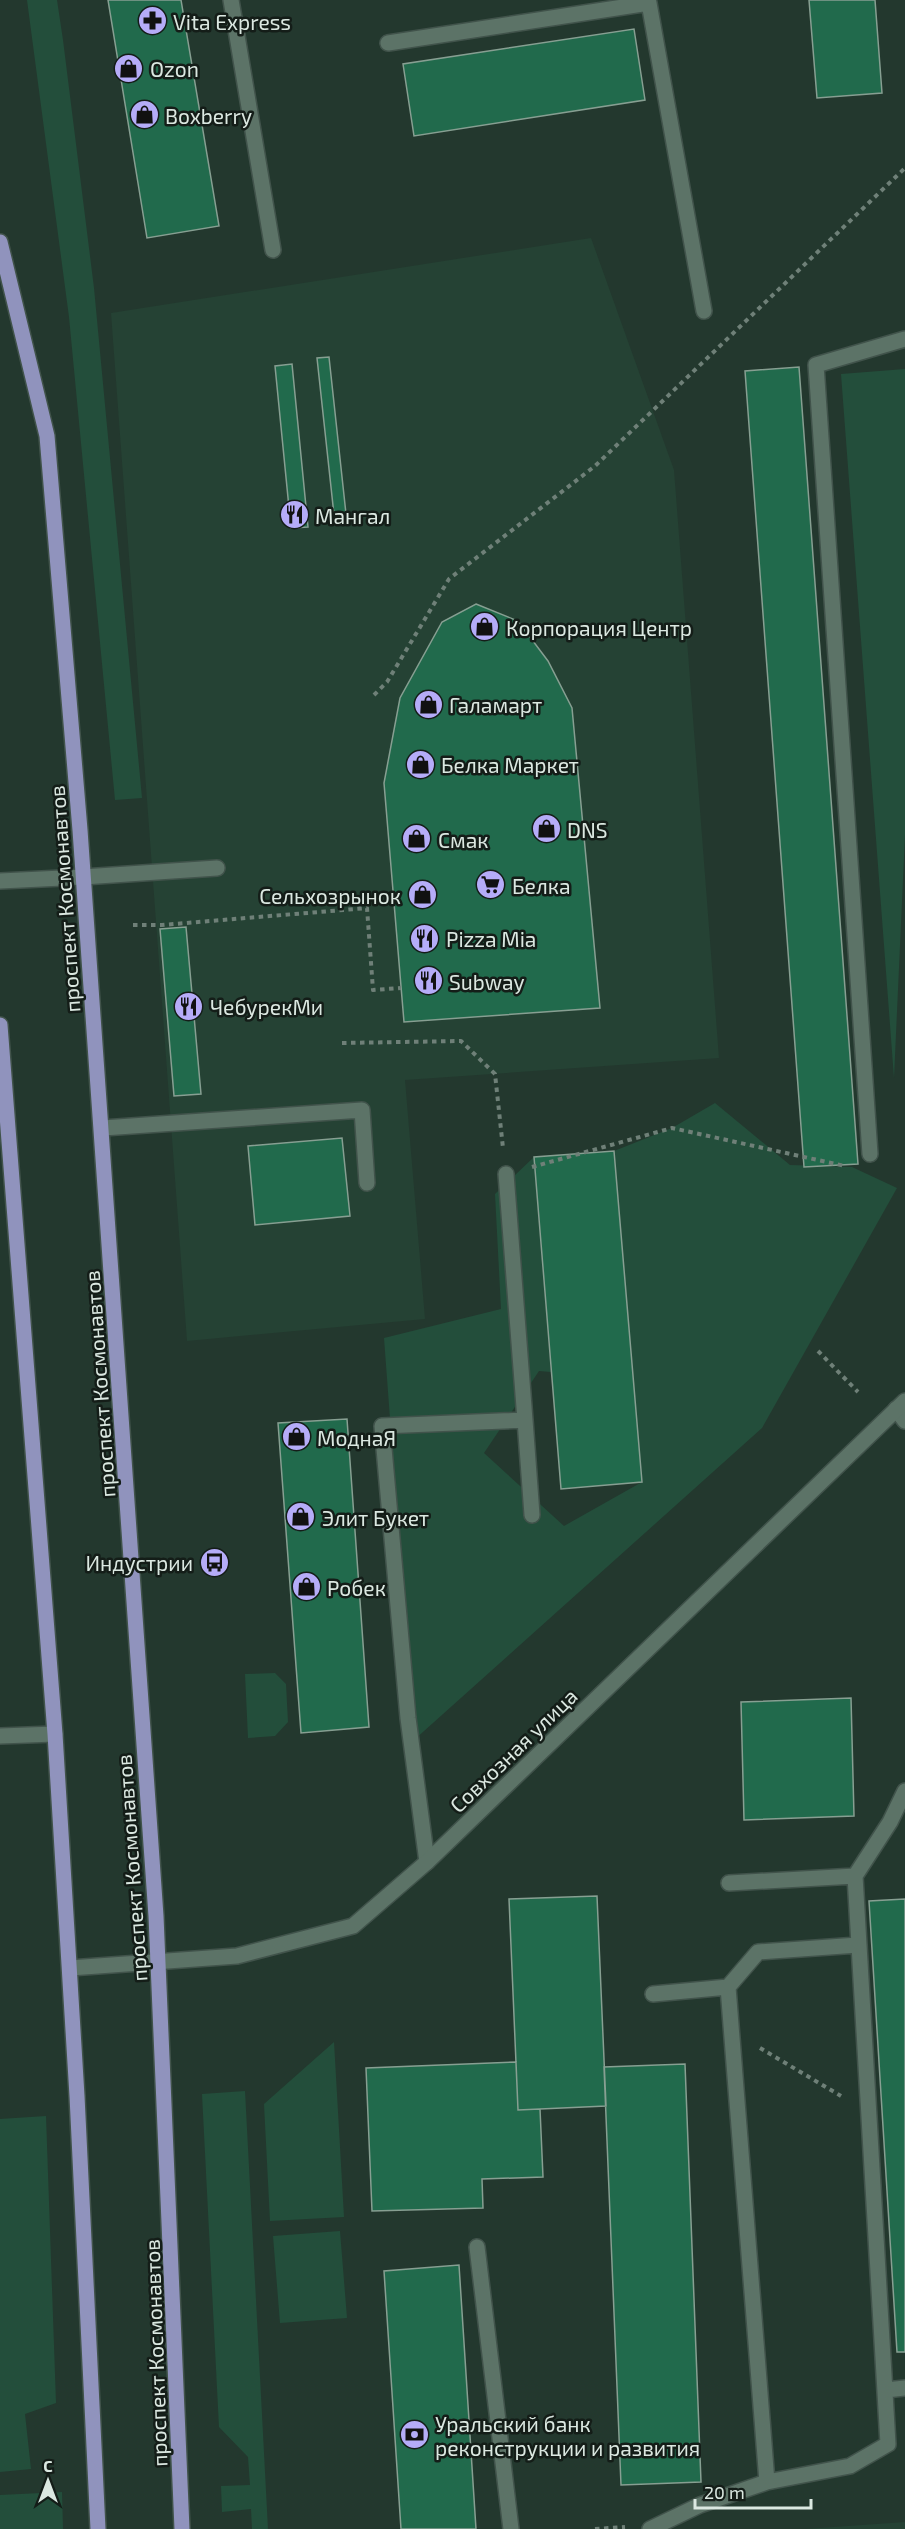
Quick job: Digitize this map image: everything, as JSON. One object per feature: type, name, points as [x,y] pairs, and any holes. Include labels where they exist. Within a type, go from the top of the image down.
[{"type":"main road","name":"проспект Космонавтов","points":[[0,242],[47,436],[83,877],[158,1962],[182,2529]]},
{"type":"main road","points":[[0,1025],[56,1734],[98,2529]]},
{"type":"street","points":[[231,0],[273,250]]},
{"type":"street","points":[[388,43],[649,3],[704,311]]},
{"type":"street","points":[[870,1154],[816,365],[905,339]]},
{"type":"street","points":[[0,881],[217,868]]},
{"type":"street","points":[[102,1128],[362,1110],[367,1183]]},
{"type":"street","points":[[506,1174],[532,1515]]},
{"type":"street","name":"Совхозная улица","points":[[70,1968],[237,1956],[353,1926],[428,1862],[902,1410]]},
{"type":"street","points":[[428,1862],[408,1718],[382,1426],[525,1420]]},
{"type":"street","points":[[0,1736],[56,1734]]},
{"type":"street","points":[[650,2529],[700,2505],[768,2482],[850,2466],[888,2444],[855,1876],[890,1822],[905,1791]]},
{"type":"street","points":[[729,1883],[855,1876]]},
{"type":"street","points":[[653,1994],[728,1987],[758,1952],[858,1945]]},
{"type":"street","points":[[728,1987],[768,2482]]},
{"type":"street","points":[[477,2247],[511,2529]]},
{"type":"street","points":[[886,2390],[905,2388]]},
{"type":"path","points":[[374,695],[387,682],[449,579],[595,466],[905,168]]},
{"type":"path","points":[[133,926],[162,926],[367,908],[373,990],[401,988]]},
{"type":"path","points":[[342,1043],[461,1041],[495,1074],[506,1174],[672,1128],[865,1170],[870,1154]]},
{"type":"path","points":[[818,1351],[858,1392]]},
{"type":"path","points":[[731,2030],[867,2111]]},
{"type":"shaded area","points":[[27,0],[57,0],[63,40],[94,288],[142,798],[115,800],[69,317]]},
{"type":"shaded area","name":"Белка Маркет","points":[[591,238],[674,470],[719,1058],[405,1080],[425,1319],[187,1341],[111,313]]},
{"type":"shaded area","points":[[905,369],[905,835],[894,1078],[841,374]]},
{"type":"shaded area","points":[[715,1103],[790,1165],[852,1167],[897,1188],[762,1428],[414,1740],[384,1338],[501,1309],[495,1194],[534,1157],[551,1372],[539,1371],[484,1453],[564,1526],[642,1482],[614,1151],[672,1128]]},
{"type":"shaded area","points":[[275,1673],[286,1684],[288,1722],[275,1736],[248,1738],[245,1674]]},
{"type":"shaded area","points":[[334,2042],[344,2217],[270,2221],[264,2104]]},
{"type":"shaded area","points":[[245,2091],[268,2529],[252,2529],[251,2509],[222,2512],[221,2486],[250,2485],[248,2457],[219,2427],[202,2094]]},
{"type":"shaded area","points":[[46,2116],[56,2403],[25,2414],[31,2469],[0,2472],[0,2119]]},
{"type":"shaded area","points":[[340,2231],[347,2318],[280,2323],[273,2236]]},
{"type":"shaded area","points":[[62,2492],[63,2529],[0,2529],[0,2495]]},
{"type":"shaded area","points":[[905,2522],[905,2529],[805,2529]]},
{"type":"building","points":[[108,0],[181,0],[219,226],[147,238]]},
{"type":"building","points":[[809,0],[875,0],[882,93],[817,98]]},
{"type":"building","points":[[634,29],[645,100],[414,136],[403,64]]},
{"type":"building","points":[[329,357],[347,523],[335,524],[317,358]]},
{"type":"building","points":[[292,364],[308,527],[291,528],[275,366]]},
{"type":"building","points":[[799,367],[858,1164],[804,1167],[745,371]]},
{"type":"building","name":"Белка","points":[[476,604],[518,621],[548,661],[572,708],[600,1008],[404,1022],[384,783],[400,698],[442,622]]},
{"type":"building","points":[[186,927],[201,1094],[174,1096],[160,929]]},
{"type":"building","points":[[342,1138],[350,1216],[255,1225],[248,1146]]},
{"type":"building","points":[[614,1151],[642,1482],[561,1489],[534,1157]]},
{"type":"building","points":[[347,1419],[369,1727],[301,1733],[278,1423]]},
{"type":"building","points":[[851,1698],[854,1816],[744,1820],[741,1702]]},
{"type":"building","points":[[597,1896],[606,2106],[518,2110],[509,1899]]},
{"type":"building","points":[[905,1899],[905,2352],[897,2352],[869,1901]]},
{"type":"building","points":[[516,2062],[518,2110],[540,2109],[543,2177],[482,2179],[483,2208],[372,2211],[366,2068]]},
{"type":"building","points":[[685,2064],[701,2482],[621,2485],[604,2067]]},
{"type":"building","points":[[459,2265],[476,2529],[401,2529],[384,2271]]},
{"type":"place","name":"Vita Express","points":[[152,21]]},
{"type":"place","name":"Ozon","points":[[129,68]]},
{"type":"place","name":"Boxberry","points":[[144,115]]},
{"type":"place","name":"Мангал","points":[[294,515]]},
{"type":"place","name":"Корпорация Центр","points":[[485,627]]},
{"type":"place","name":"Галамарт","points":[[428,704]]},
{"type":"place","name":"Белка Маркет","points":[[420,764]]},
{"type":"place","name":"DNS","points":[[546,829]]},
{"type":"place","name":"Смак","points":[[417,839]]},
{"type":"place","name":"Белка","points":[[491,885]]},
{"type":"place","name":"Сельхозрынок","points":[[422,895]]},
{"type":"place","name":"Pizza Mia","points":[[425,938]]},
{"type":"place","name":"Subway","points":[[428,981]]},
{"type":"place","name":"ЧебурекМи","points":[[189,1006]]},
{"type":"place","name":"МоднаЯ","points":[[296,1437]]},
{"type":"place","name":"Элит Букет","points":[[301,1517]]},
{"type":"place","name":"Индустрии","points":[[214,1562]]},
{"type":"place","name":"Робек","points":[[306,1587]]},
{"type":"place","name":"Уральский банк реконструкции и развития","points":[[414,2435]]}]
